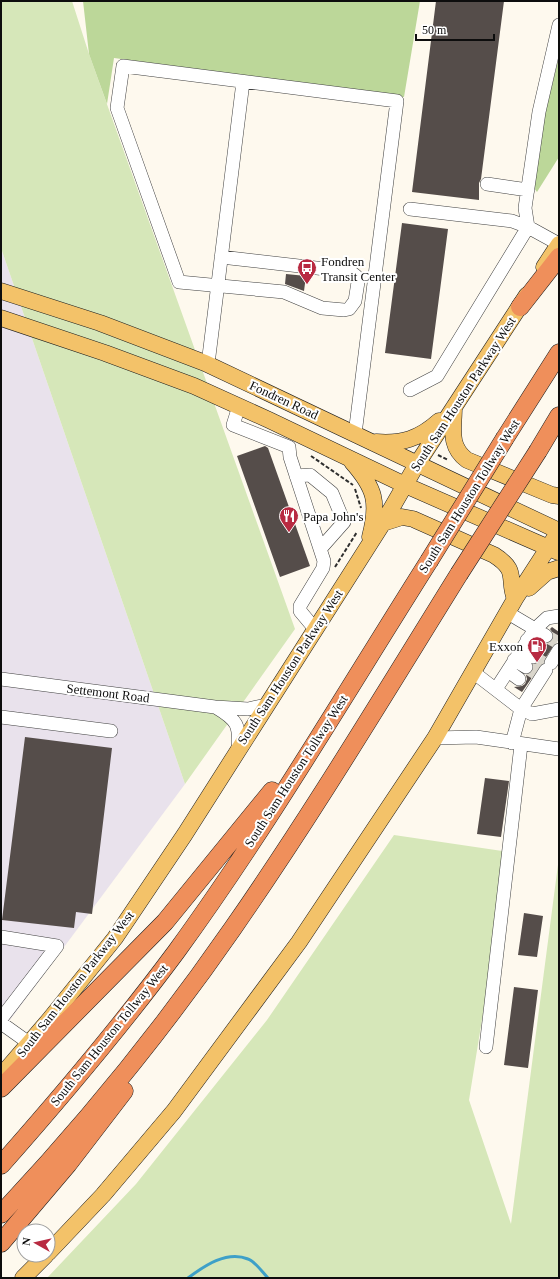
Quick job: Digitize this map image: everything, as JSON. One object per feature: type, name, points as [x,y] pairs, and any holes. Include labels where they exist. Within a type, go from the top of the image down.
[{"type":"highway","points":[[520,307],[559,257]]},
{"type":"highway","name":"South Sam Houston Tollway West","points":[[1,1165],[94,1058],[176,951],[237,863],[332,717],[559,353]]},
{"type":"highway","points":[[1,1242],[68,1164],[142,1067],[318,801],[559,416]]},
{"type":"highway","points":[[1,1088],[165,922],[332,717]]},
{"type":"highway","points":[[1,1214],[48,1163],[120,1079],[232,930]]},
{"type":"main road","name":"South Sam Houston Parkway West","points":[[1,1076],[30,1043],[115,938],[185,834],[383,523],[417,464],[520,307],[559,244]]},
{"type":"main road","name":"Fondren Road","points":[[1,291],[100,323],[205,363],[559,531]]},
{"type":"main road","name":"Fondren Road","points":[[1,318],[105,353],[194,386],[239,406],[293,441],[348,457],[405,485],[554,550]]},
{"type":"main road","points":[[194,386],[205,363]]},
{"type":"main road","points":[[372,442],[411,439],[426,433],[454,407]]},
{"type":"main road","points":[[454,407],[453,444],[459,454],[467,460],[552,495],[559,496]]},
{"type":"main road","points":[[348,457],[365,478],[375,497],[374,521],[368,546]]},
{"type":"main road","points":[[383,523],[402,517],[413,519],[503,561],[510,570],[512,576],[511,606]]},
{"type":"main road","points":[[56,1245],[103,1195],[174,1111],[299,942],[435,738],[511,606],[554,550],[559,531]]},
{"type":"main road","points":[[511,606],[547,572],[559,568]]},
{"type":"main road","points":[[23,1278],[39,1263]]},
{"type":"street","points":[[410,390],[437,376],[528,227],[525,208],[539,112],[559,25]]},
{"type":"street","points":[[221,257],[351,272],[356,276],[358,282],[355,301],[349,309],[322,308],[284,292],[217,284],[179,282],[118,108],[123,66],[397,101],[354,434]]},
{"type":"street","points":[[205,363],[209,356],[243,82]]},
{"type":"street","points":[[487,184],[528,190]]},
{"type":"street","points":[[410,210],[512,221],[528,227],[559,244]]},
{"type":"street","points":[[355,301],[371,303]]},
{"type":"street","points":[[293,441],[296,476],[321,548],[324,561],[323,568],[300,606],[300,611],[315,629]]},
{"type":"street","points":[[296,476],[310,475],[332,493],[344,522],[321,548]]},
{"type":"street","points":[[486,1046],[521,709],[543,662],[535,629],[511,606]]},
{"type":"street","points":[[496,689],[535,629],[547,618],[559,616]]},
{"type":"street","points":[[518,655],[543,662]]},
{"type":"street","points":[[518,655],[543,662]]},
{"type":"street","points":[[473,672],[521,709],[532,714],[559,709]]},
{"type":"street","name":"Settemont Road","points":[[1,679],[215,707],[248,710],[266,705]]},
{"type":"street","name":"Settemont Road","points":[[215,707],[235,720],[239,733],[238,749]]},
{"type":"street","points":[[1,717],[111,731]]},
{"type":"street","points":[[435,738],[476,737],[559,749]]},
{"type":"street","points":[[1,936],[57,946],[1,1019]]},
{"type":"street","points":[[1,1023],[30,1043]]},
{"type":"path","points":[[293,441],[354,486],[362,514]]},
{"type":"path","points":[[332,571],[360,527]]},
{"type":"shaded area","points":[[1,248],[185,784],[1,1032]]},
{"type":"green space","points":[[1,1],[72,1],[89,54],[295,629],[185,784],[1,248]]},
{"type":"green space","points":[[83,1],[420,1],[404,97],[114,58],[107,104],[89,54]]},
{"type":"green space","points":[[559,57],[559,157],[537,192],[528,180]]},
{"type":"green space","points":[[394,835],[509,852],[469,1100],[511,1224],[559,857],[559,1278],[47,1278],[136,1184],[267,1020]]},
{"type":"building","points":[[436,1],[504,1],[481,179],[479,183],[479,200],[412,192]]},
{"type":"building","points":[[402,223],[448,229],[431,359],[385,353]]},
{"type":"building","points":[[286,274],[306,276],[304,291],[285,284]]},
{"type":"building","points":[[265,446],[268,448],[310,566],[280,577],[237,456]]},
{"type":"building","points":[[552,627],[559,632],[559,638],[522,692],[514,687],[525,684],[527,679],[526,675],[533,671],[533,665],[540,661],[540,655],[546,651],[546,644],[553,640],[553,633],[550,629]]},
{"type":"building","points":[[25,737],[112,748],[92,914],[76,912],[74,928],[2,920]]},
{"type":"building","points":[[485,778],[509,781],[501,837],[477,834]]},
{"type":"building","points":[[524,913],[543,916],[537,957],[518,955]]},
{"type":"building","points":[[514,987],[538,990],[528,1068],[504,1065]]},
{"type":"waterway","points":[[188,1278],[208,1264],[232,1256],[251,1260],[268,1278]]},
{"type":"tunnel","points":[[546,636],[557,642]]},
{"type":"tunnel","points":[[533,657],[549,666]]},
{"type":"tunnel","points":[[526,667],[537,674]]},
{"type":"place","name":"Fondren Transit Center","points":[[307,285]]},
{"type":"place","name":"Papa John's","points":[[289,533]]},
{"type":"place","name":"Exxon","points":[[537,663]]}]
